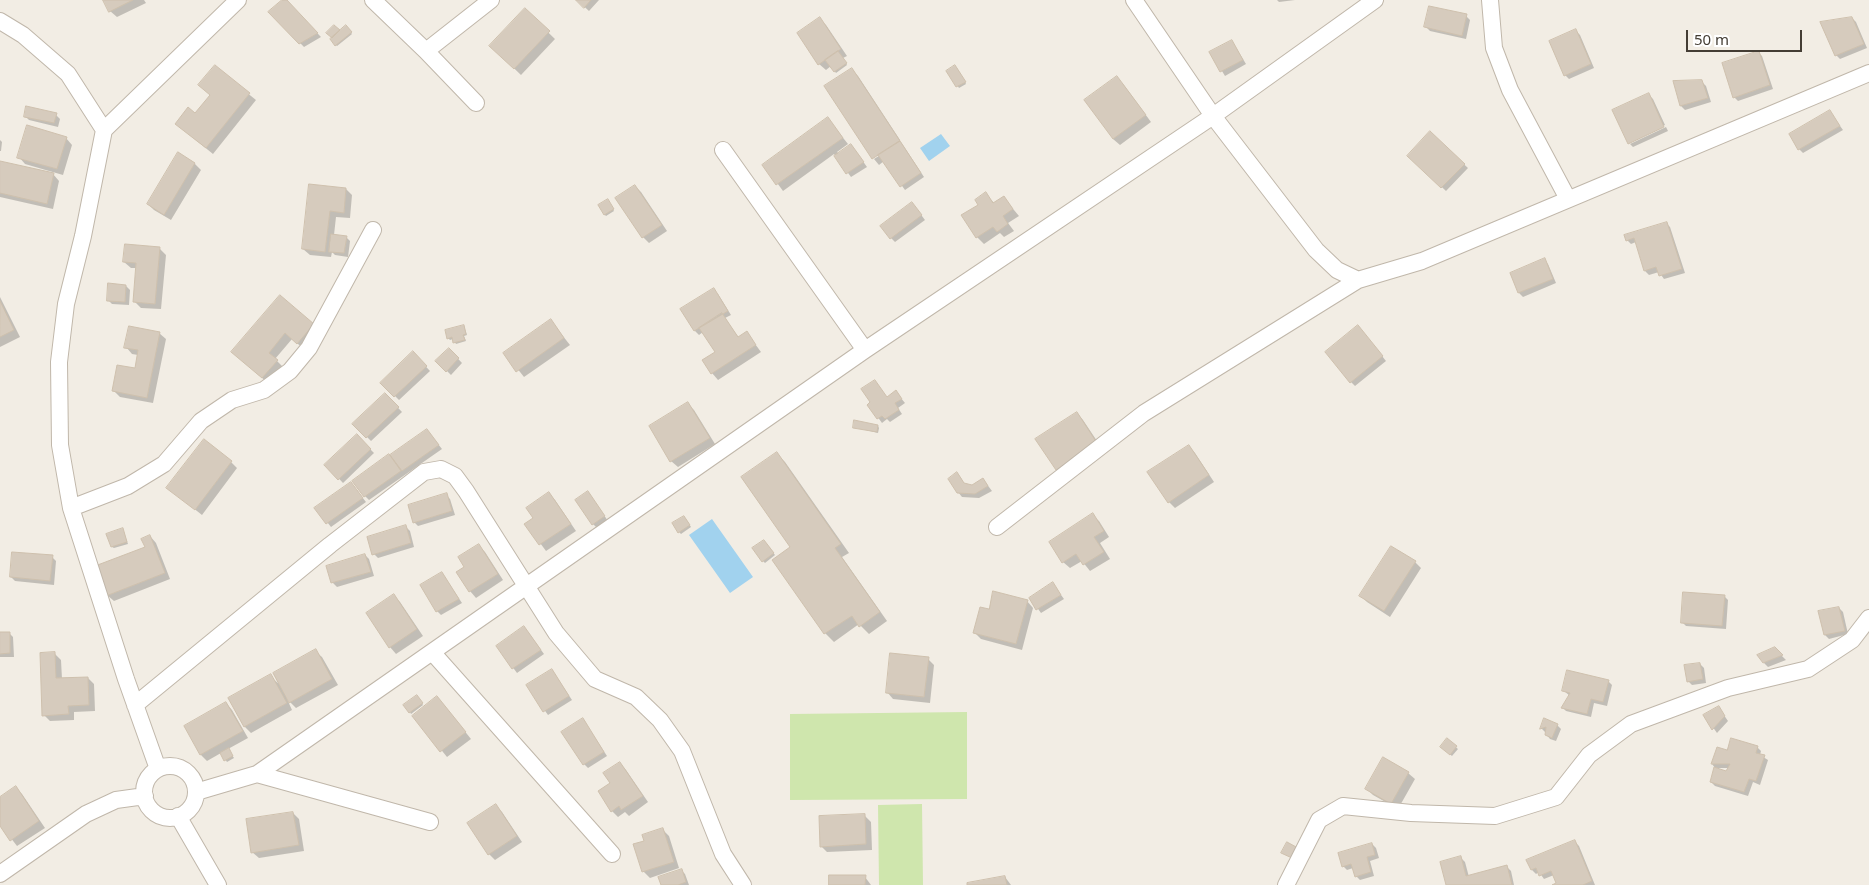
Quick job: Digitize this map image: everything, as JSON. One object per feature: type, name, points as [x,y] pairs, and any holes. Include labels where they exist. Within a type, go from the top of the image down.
[{"type":"street","points":[[158,769],[135,705],[71,508],[60,445],[59,362],[66,304],[83,236],[104,130],[238,0]]},
{"type":"street","points":[[373,0],[476,104]]},
{"type":"street","points":[[426,52],[491,0]]},
{"type":"street","points":[[1134,0],[1214,116],[1316,250],[1337,270],[1358,280]]},
{"type":"street","points":[[196,792],[258,774],[865,350],[1214,116],[1375,0]]},
{"type":"street","points":[[1490,0],[1494,48],[1510,90],[1568,199]]},
{"type":"street","points":[[0,21],[23,36],[68,74],[104,130]]},
{"type":"street","points":[[997,527],[1144,413],[1358,280],[1422,262],[1869,73]]},
{"type":"street","points":[[723,150],[865,350]]},
{"type":"street","points":[[71,508],[136,482],[164,464],[201,421],[232,400],[264,390],[290,371],[309,348],[374,230]]},
{"type":"street","points":[[135,705],[330,545],[424,472],[441,469],[456,476],[556,633],[595,679],[636,697],[660,720],[682,751],[723,854],[744,885]]},
{"type":"street","points":[[1286,885],[1319,820],[1343,806],[1411,813],[1495,816],[1556,796],[1589,754],[1631,724],[1728,688],[1808,669],[1852,640],[1869,618]]},
{"type":"street","points":[[432,652],[612,854]]},
{"type":"street","points":[[166,766],[176,766],[191,776],[195,783],[196,792],[191,807],[185,813],[167,818],[156,814],[149,806],[145,796],[147,781],[158,769],[166,766]]},
{"type":"street","points":[[258,774],[430,822]]},
{"type":"street","points":[[0,874],[86,814],[116,800],[145,796]]},
{"type":"street","points":[[178,816],[218,885]]},
{"type":"green space","points":[[967,712],[967,799],[790,800],[790,714]]},
{"type":"green space","points":[[922,804],[923,885],[879,885],[878,805]]},
{"type":"water","points":[[941,134],[950,146],[929,161],[920,148]]},
{"type":"water","points":[[712,519],[753,577],[730,593],[689,535]]},
{"type":"building","points":[[103,0],[133,0],[109,12]]},
{"type":"building","points":[[282,0],[287,0],[318,33],[299,44],[268,12]]},
{"type":"building","points":[[576,0],[591,0],[584,8]]},
{"type":"building","points":[[1429,6],[1467,14],[1462,36],[1424,27]]},
{"type":"building","points":[[525,8],[550,31],[514,69],[489,46]]},
{"type":"building","points":[[820,17],[841,49],[818,65],[797,33]]},
{"type":"building","points":[[1852,17],[1864,44],[1835,56],[1820,22]]},
{"type":"building","points":[[334,25],[340,30],[332,38],[326,33]]},
{"type":"building","points":[[346,25],[352,32],[335,46],[330,39]]},
{"type":"building","points":[[1576,29],[1591,64],[1564,76],[1549,41]]},
{"type":"building","points":[[1232,40],[1243,60],[1220,72],[1209,52]]},
{"type":"building","points":[[838,51],[847,63],[834,72],[825,60]]},
{"type":"building","points":[[1759,51],[1770,85],[1733,98],[1722,63]]},
{"type":"building","points":[[215,65],[250,93],[206,148],[175,124],[188,107],[195,113],[210,95],[198,85]]},
{"type":"building","points":[[955,65],[966,82],[956,87],[946,71]]},
{"type":"building","points":[[852,68],[900,141],[872,159],[824,86]]},
{"type":"building","points":[[1117,76],[1146,115],[1113,139],[1084,100]]},
{"type":"building","points":[[1702,80],[1708,98],[1680,106],[1673,81]]},
{"type":"building","points":[[1649,93],[1664,127],[1628,144],[1612,110]]},
{"type":"building","points":[[26,106],[57,113],[54,123],[24,117]]},
{"type":"building","points":[[1830,110],[1840,126],[1798,150],[1789,134]]},
{"type":"building","points":[[828,117],[843,138],[776,185],[762,165]]},
{"type":"building","points":[[27,125],[67,137],[57,169],[17,158]]},
{"type":"building","points":[[1430,131],[1465,164],[1441,188],[1407,156]]},
{"type":"building","points":[[900,141],[921,173],[900,187],[878,155]]},
{"type":"building","points":[[851,144],[864,162],[846,174],[834,156]]},
{"type":"building","points":[[178,152],[195,163],[164,215],[147,204]]},
{"type":"building","points":[[0,161],[54,173],[47,204],[0,193]]},
{"type":"building","points":[[309,184],[346,188],[344,213],[330,211],[325,252],[302,249]]},
{"type":"building","points":[[635,185],[662,225],[642,238],[615,198]]},
{"type":"building","points":[[986,192],[993,203],[1004,196],[1013,209],[1003,216],[1008,224],[997,232],[993,227],[976,238],[961,215],[978,205],[975,200]]},
{"type":"building","points":[[608,199],[614,209],[604,215],[598,205]]},
{"type":"building","points":[[912,202],[922,215],[890,239],[880,226]]},
{"type":"building","points":[[1667,222],[1682,269],[1659,276],[1656,267],[1644,271],[1634,238],[1626,241],[1624,235]]},
{"type":"building","points":[[331,234],[347,236],[344,253],[329,252]]},
{"type":"building","points":[[125,244],[160,247],[155,304],[133,302],[136,263],[123,262]]},
{"type":"building","points":[[1545,258],[1553,279],[1518,293],[1510,273]]},
{"type":"building","points":[[108,283],[126,285],[125,302],[107,301]]},
{"type":"building","points":[[714,288],[728,311],[694,331],[680,309]]},
{"type":"building","points":[[280,295],[314,324],[297,344],[285,333],[269,353],[278,360],[262,378],[231,352]]},
{"type":"building","points":[[0,301],[14,330],[0,337]]},
{"type":"building","points":[[722,313],[738,337],[747,331],[756,345],[711,374],[702,360],[715,352],[699,328]]},
{"type":"building","points":[[551,319],[564,338],[516,372],[503,353]]},
{"type":"building","points":[[464,325],[466,334],[463,335],[465,340],[453,343],[452,337],[447,339],[445,330]]},
{"type":"building","points":[[1358,325],[1383,356],[1350,383],[1325,352]]},
{"type":"building","points":[[129,326],[160,332],[147,398],[112,391],[117,365],[135,368],[138,350],[124,348]]},
{"type":"building","points":[[449,348],[459,358],[446,372],[435,361]]},
{"type":"building","points":[[413,351],[427,366],[394,397],[380,383]]},
{"type":"building","points":[[875,380],[887,397],[896,390],[902,399],[895,403],[899,410],[885,419],[882,416],[877,419],[867,405],[870,402],[861,389]]},
{"type":"building","points":[[385,393],[399,407],[366,438],[352,424]]},
{"type":"building","points":[[688,402],[710,438],[670,462],[649,426]]},
{"type":"building","points":[[1077,412],[1097,443],[1056,470],[1035,439]]},
{"type":"building","points":[[854,420],[878,425],[877,432],[853,428]]},
{"type":"building","points":[[427,429],[439,445],[402,471],[390,455]]},
{"type":"building","points":[[357,434],[371,449],[338,480],[324,465]]},
{"type":"building","points":[[204,439],[232,461],[195,510],[166,488]]},
{"type":"building","points":[[1189,445],[1209,475],[1168,503],[1147,472]]},
{"type":"building","points":[[777,452],[841,544],[835,548],[880,612],[859,627],[852,616],[824,634],[772,560],[790,547],[741,477]]},
{"type":"building","points":[[389,454],[401,471],[364,497],[352,481]]},
{"type":"building","points":[[957,472],[964,483],[972,485],[983,478],[988,486],[975,494],[957,493],[948,479]]},
{"type":"building","points":[[351,482],[363,498],[326,524],[314,508]]},
{"type":"building","points":[[588,491],[605,516],[592,525],[575,500]]},
{"type":"building","points":[[549,492],[571,524],[539,545],[524,524],[533,518],[526,508]]},
{"type":"building","points":[[447,493],[452,511],[413,523],[408,505]]},
{"type":"building","points":[[1093,513],[1104,531],[1094,537],[1104,552],[1083,565],[1076,554],[1062,563],[1049,542]]},
{"type":"building","points":[[684,516],[690,525],[678,533],[672,523]]},
{"type":"building","points":[[406,525],[411,543],[372,555],[367,537]]},
{"type":"building","points":[[123,528],[127,542],[111,547],[106,534]]},
{"type":"building","points":[[150,535],[165,573],[106,596],[95,566],[145,547],[141,539]]},
{"type":"building","points":[[764,540],[774,553],[762,562],[752,548]]},
{"type":"building","points":[[479,544],[498,574],[469,592],[456,572],[464,567],[458,557]]},
{"type":"building","points":[[1391,546],[1416,561],[1384,611],[1359,596]]},
{"type":"building","points":[[12,552],[53,555],[50,581],[10,577]]},
{"type":"building","points":[[365,554],[371,572],[331,583],[326,566]]},
{"type":"building","points":[[442,572],[459,599],[436,612],[420,585]]},
{"type":"building","points":[[1053,582],[1061,595],[1036,610],[1029,598]]},
{"type":"building","points":[[993,591],[1028,600],[1016,644],[973,633],[980,607],[989,609]]},
{"type":"building","points":[[1683,592],[1725,595],[1722,626],[1681,623]]},
{"type":"building","points":[[394,594],[417,629],[389,648],[366,613]]},
{"type":"building","points":[[1839,607],[1845,631],[1824,635],[1818,611]]},
{"type":"building","points":[[524,626],[541,650],[512,669],[496,646]]},
{"type":"building","points":[[0,632],[10,632],[10,653],[0,654]]},
{"type":"building","points":[[1775,647],[1783,655],[1763,663],[1757,655]]},
{"type":"building","points":[[316,649],[332,679],[289,703],[273,673]]},
{"type":"building","points":[[55,652],[56,678],[88,677],[89,705],[68,706],[69,714],[42,716],[40,653]]},
{"type":"building","points":[[890,653],[929,657],[924,697],[886,693]]},
{"type":"building","points":[[1700,663],[1703,679],[1687,682],[1684,665]]},
{"type":"building","points":[[552,669],[569,696],[543,712],[526,685]]},
{"type":"building","points":[[1567,670],[1609,680],[1603,702],[1591,699],[1587,714],[1561,708],[1570,693],[1562,691]]},
{"type":"building","points":[[271,674],[287,703],[244,727],[228,698]]},
{"type":"building","points":[[417,695],[423,703],[409,713],[403,705]]},
{"type":"building","points":[[437,696],[466,732],[440,752],[412,716]]},
{"type":"building","points":[[226,702],[243,731],[200,755],[184,726]]},
{"type":"building","points":[[1719,706],[1725,716],[1712,730],[1703,715]]},
{"type":"building","points":[[583,718],[604,752],[583,765],[561,732]]},
{"type":"building","points":[[1544,718],[1558,724],[1552,738],[1545,735],[1546,727],[1540,729]]},
{"type":"building","points":[[1447,738],[1457,746],[1450,755],[1440,747]]},
{"type":"building","points":[[1731,738],[1758,746],[1756,753],[1765,755],[1756,781],[1749,779],[1744,792],[1710,782],[1714,767],[1726,771],[1730,764],[1711,764],[1717,747],[1727,750]]},
{"type":"building","points":[[229,748],[233,756],[224,761],[220,753]]},
{"type":"building","points":[[1383,757],[1409,772],[1391,804],[1365,789]]},
{"type":"building","points":[[620,762],[643,796],[621,810],[619,806],[611,812],[598,791],[610,783],[603,773]]},
{"type":"building","points":[[16,786],[39,821],[10,841],[0,826],[0,797]]},
{"type":"building","points":[[496,804],[517,836],[488,855],[467,823]]},
{"type":"building","points":[[293,812],[299,845],[251,853],[246,819]]},
{"type":"building","points":[[865,814],[866,844],[820,847],[819,816]]},
{"type":"building","points":[[663,828],[674,862],[642,872],[633,844],[644,841],[642,835]]},
{"type":"building","points":[[1575,840],[1592,881],[1583,885],[1552,885],[1556,883],[1551,871],[1539,876],[1536,868],[1531,870],[1526,860]]},
{"type":"building","points":[[1287,842],[1298,848],[1292,858],[1281,853]]},
{"type":"building","points":[[1372,843],[1375,855],[1367,857],[1371,872],[1355,877],[1351,864],[1342,867],[1338,853]]},
{"type":"building","points":[[1461,856],[1466,876],[1507,865],[1512,885],[1446,885],[1440,862]]},
{"type":"building","points":[[682,869],[686,882],[678,885],[661,885],[658,877]]},
{"type":"building","points":[[829,875],[866,875],[865,885],[829,885]]},
{"type":"building","points":[[1005,876],[1007,885],[967,885],[967,883]]}]
